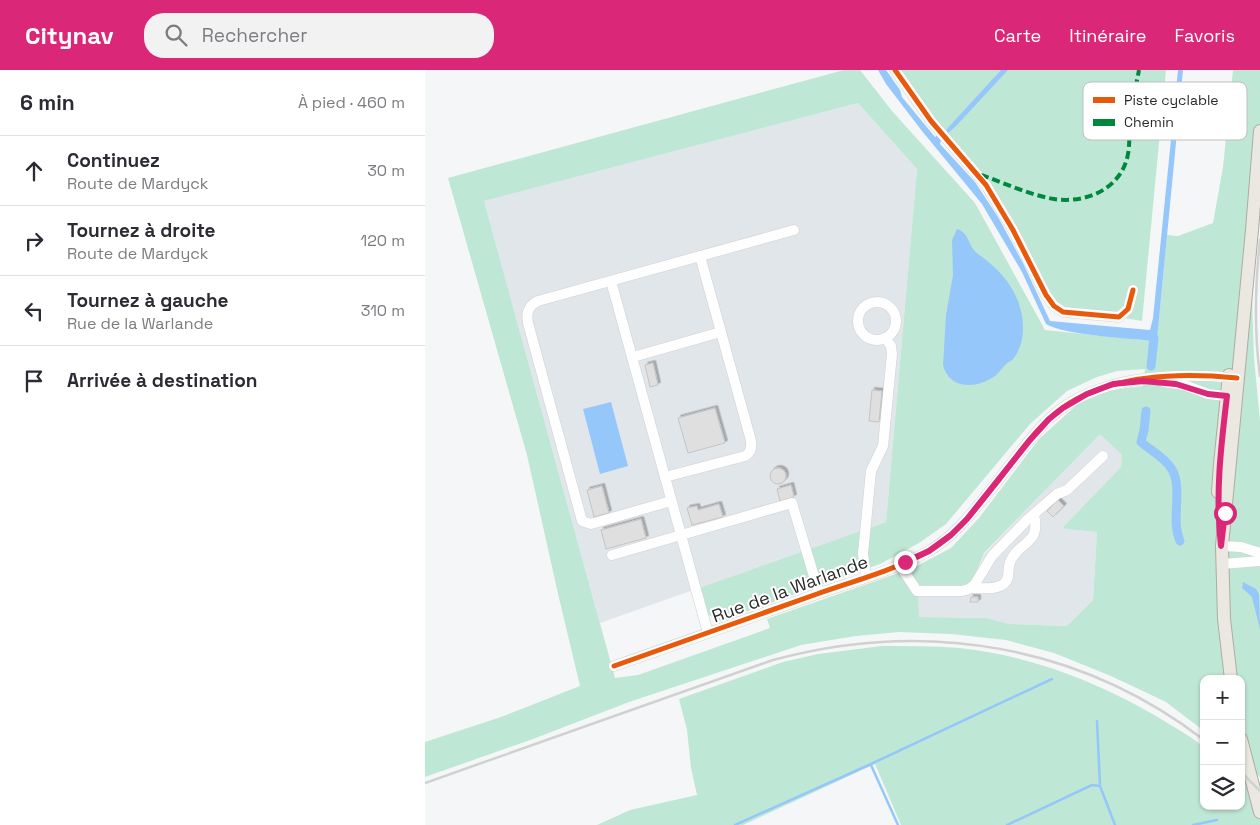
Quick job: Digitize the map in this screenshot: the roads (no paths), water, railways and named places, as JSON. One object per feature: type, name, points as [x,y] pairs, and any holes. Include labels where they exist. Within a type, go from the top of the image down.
[{"type":"main road","points":[[1231,675],[1225,629],[1219,520],[1219,482],[1231,396],[1260,132]]},
{"type":"main road","points":[[1245,754],[1260,812]]},
{"type":"street","points":[[895,70],[916,102],[974,169],[994,197],[1054,306],[1067,313],[1119,317],[1128,309],[1133,290]]},
{"type":"street","points":[[671,501],[591,524],[582,521],[535,351],[527,319],[528,310],[531,305],[538,301],[794,230]]},
{"type":"street","points":[[665,477],[745,456],[750,450],[750,437],[700,256]]},
{"type":"street","points":[[611,281],[707,633]]},
{"type":"street","points":[[633,357],[721,332]]},
{"type":"street","points":[[866,576],[863,554],[871,474],[873,464],[883,446],[892,354],[891,346],[885,338]]},
{"type":"street","name":"Rue de la Warlande","points":[[614,666],[899,564],[929,551],[956,530],[1035,434],[1058,412],[1075,400],[1099,388],[1131,381],[1164,377],[1233,378]]},
{"type":"street","name":"Rue de la Warlande","points":[[1131,381],[1176,384],[1208,394],[1231,396]]},
{"type":"street","points":[[971,588],[980,578],[993,553],[1057,494],[1067,490],[1103,456]]},
{"type":"street","points":[[612,555],[792,503],[819,593]]},
{"type":"street","points":[[899,564],[914,588],[919,592],[995,588],[1005,583],[1009,575],[1011,560],[1034,536],[1037,526],[1034,515]]},
{"type":"street","points":[[1221,546],[1241,547],[1260,554]]},
{"type":"street","points":[[1222,564],[1260,561]]},
{"type":"water","points":[[878,70],[886,70],[900,90],[902,97],[935,137],[945,131],[1001,70],[1008,70],[941,140],[940,144],[975,182],[998,217],[1023,263],[1050,321],[1150,330],[1153,318],[1171,140],[1176,140],[1156,350],[1150,350],[1151,341],[1067,331],[1046,324],[1022,272],[982,204],[886,84]]},
{"type":"water","points":[[1178,70],[1183,70],[1182,82],[1177,82]]},
{"type":"water","points":[[957,229],[967,237],[972,248],[1004,277],[1016,296],[1022,317],[1022,340],[1014,358],[995,376],[972,385],[957,383],[951,379],[943,365],[946,315],[953,275],[952,240]]},
{"type":"water","points":[[611,402],[628,466],[600,474],[583,409]]},
{"type":"water","points":[[1243,582],[1256,589],[1259,594],[1260,630],[1252,597],[1242,588]]},
{"type":"waterway","points":[[1151,366],[1154,338]]},
{"type":"waterway","points":[[1146,411],[1141,442],[1165,461],[1175,476],[1177,494],[1176,523],[1180,541]]},
{"type":"waterway","points":[[735,825],[1052,679]]},
{"type":"waterway","points":[[1097,721],[1100,786],[1115,825]]},
{"type":"waterway","points":[[871,765],[898,825]]},
{"type":"waterway","points":[[1007,825],[1092,785],[1100,786]]},
{"type":"waterway","points":[[1193,825],[1217,820]]},
{"type":"railway","points":[[1260,240],[1256,308],[1260,376]]},
{"type":"railway","points":[[425,783],[773,660],[830,648],[886,642],[943,642],[998,649],[1053,662],[1105,681],[1156,707],[1200,737]]},
{"type":"railway","points":[[1245,776],[1260,791]]}]
